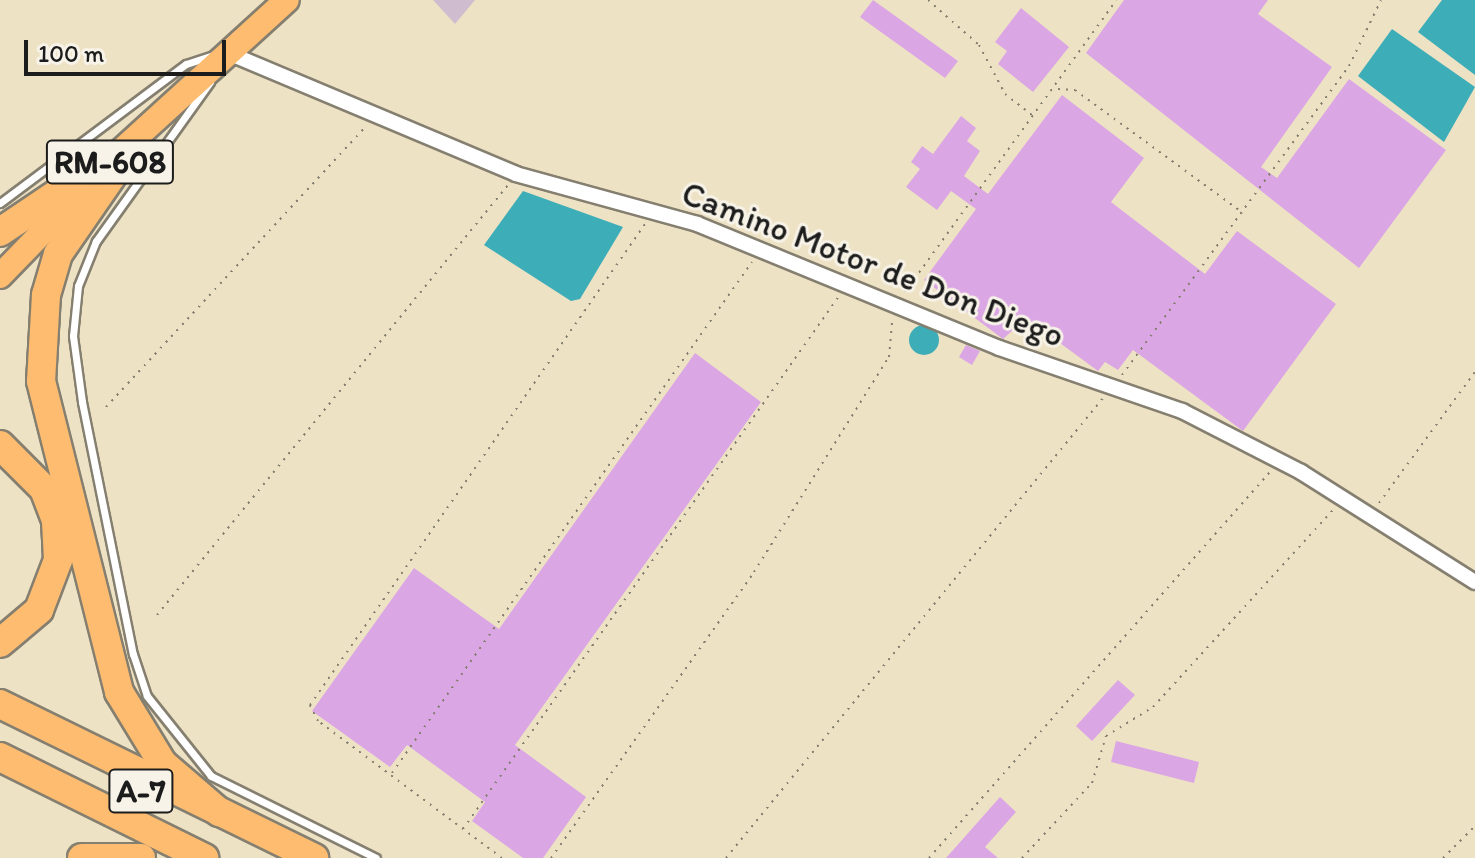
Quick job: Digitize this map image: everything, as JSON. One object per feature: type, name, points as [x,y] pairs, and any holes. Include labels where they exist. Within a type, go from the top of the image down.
[{"type":"highway","points":[[0,232],[123,154]]},
{"type":"highway","points":[[123,154],[58,254],[40,346],[45,412],[119,692],[163,764],[219,812]]},
{"type":"highway","points":[[0,445],[44,489],[56,521],[58,560],[39,610],[0,643]]},
{"type":"highway","points":[[0,704],[314,858]]},
{"type":"highway","name":"A-7","points":[[0,720],[284,858]]},
{"type":"highway","name":"A-7","points":[[0,757],[204,858]]},
{"type":"highway","points":[[82,858],[141,858]]},
{"type":"main road","points":[[0,289],[123,154],[226,52],[287,0]]},
{"type":"main road","name":"RM-608","points":[[0,276],[123,154]]},
{"type":"street","name":"Camino Motor de Don Diego","points":[[226,52],[371,118],[516,174],[648,211],[761,249],[895,305],[1182,411],[1281,460],[1371,513],[1475,582]]},
{"type":"lane","points":[[0,203],[186,64],[226,52]]},
{"type":"lane","points":[[226,52],[194,113],[96,241],[78,286],[74,324],[82,402],[133,654],[153,706],[211,776],[376,858]]},
{"type":"path","points":[[928,0],[979,45],[1005,94],[1036,118]]},
{"type":"path","points":[[932,6],[936,0]]},
{"type":"path","points":[[551,858],[754,572],[880,370],[892,347],[895,305],[1057,90],[1116,0]]},
{"type":"path","points":[[726,858],[1112,387],[1244,214],[1349,66],[1381,0]]},
{"type":"path","points":[[1057,90],[1075,90],[1244,214]]},
{"type":"path","points":[[106,407],[371,118]]},
{"type":"path","points":[[157,615],[516,174]]},
{"type":"path","points":[[502,858],[312,717],[310,705],[637,242],[648,211]]},
{"type":"path","points":[[391,774],[761,249]]},
{"type":"path","points":[[463,829],[846,285]]},
{"type":"path","points":[[1371,513],[1475,372]]},
{"type":"path","points":[[929,858],[1281,460]]},
{"type":"path","points":[[1022,858],[1092,783],[1106,736],[1153,707],[1345,498]]},
{"type":"path","points":[[1443,858],[1475,826]]},
{"type":"shaded area","points":[[433,0],[475,0],[455,24]]},
{"type":"water","points":[[1442,0],[1475,0],[1475,75],[1418,32]]},
{"type":"water","points":[[1392,29],[1475,87],[1444,142],[1358,76]]},
{"type":"water","points":[[523,191],[623,227],[580,299],[571,301],[484,245]]},
{"type":"water","points":[[924,325],[935,329],[939,340],[935,351],[924,355],[913,351],[909,340],[913,329]]},
{"type":"building","points":[[873,0],[958,61],[945,78],[860,17]]},
{"type":"building","points":[[1124,0],[1268,0],[1258,14],[1332,67],[1261,167],[1277,178],[1349,79],[1446,150],[1359,268],[1086,53]]},
{"type":"building","points":[[1021,8],[1069,47],[1033,92],[998,64],[1007,51],[995,42]]},
{"type":"building","points":[[1062,95],[1144,158],[1111,202],[1205,274],[1237,231],[1336,304],[1243,431],[1133,350],[1118,370],[1105,362],[1098,371],[1026,318],[1003,339],[924,280],[976,209],[951,191],[937,210],[906,187],[920,169],[911,162],[922,146],[933,154],[961,116],[976,128],[967,141],[980,151],[964,176],[988,194]]},
{"type":"building","points":[[966,345],[980,351],[972,365],[959,357]]},
{"type":"building","points":[[695,353],[761,402],[515,745],[586,797],[543,858],[523,858],[472,821],[485,802],[407,745],[390,767],[312,711],[414,568],[499,629]]},
{"type":"building","points":[[1118,680],[1135,695],[1092,741],[1076,726]]},
{"type":"building","points":[[1116,741],[1199,762],[1194,783],[1111,762]]},
{"type":"building","points":[[1000,797],[1016,812],[985,847],[998,858],[946,858]]}]
